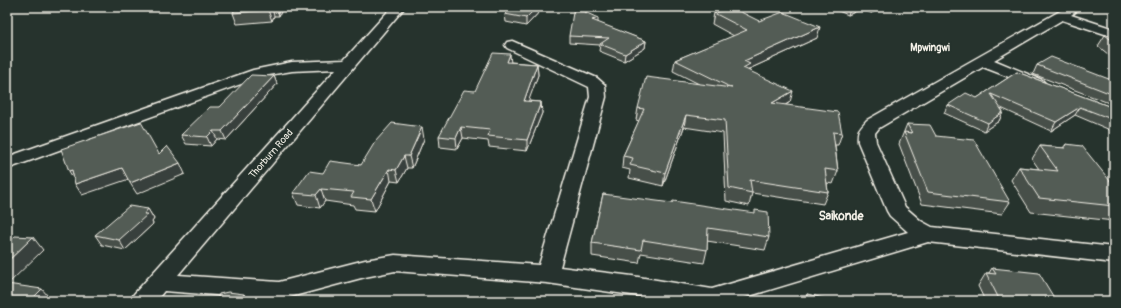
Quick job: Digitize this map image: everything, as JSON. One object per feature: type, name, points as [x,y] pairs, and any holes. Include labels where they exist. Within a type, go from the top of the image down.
[{"type":"street","name":"Thorburn Road","points":[[142,301],[399,7]]},
{"type":"street","points":[[1076,7],[873,124],[866,132],[867,142],[897,211],[914,226],[928,234],[1114,256]]},
{"type":"street","points":[[1061,16],[1114,33]]},
{"type":"street","points":[[512,45],[592,81],[597,85],[598,97],[547,274]]},
{"type":"street","points":[[982,61],[1049,87]]},
{"type":"street","points":[[7,162],[258,73],[292,66],[311,64],[349,66]]},
{"type":"street","points":[[159,282],[279,291],[296,288],[380,265],[395,263],[547,274],[632,285],[712,299],[928,234]]},
{"type":"building","points":[[236,7],[270,7],[268,10],[233,13]]},
{"type":"building","points":[[513,7],[537,7],[526,18],[505,14]]},
{"type":"building","points":[[574,7],[598,18],[592,20],[646,41],[625,54],[600,44],[609,38],[569,36]]},
{"type":"building","points":[[733,8],[759,21],[783,12],[820,27],[744,61],[750,64],[743,68],[793,91],[772,103],[838,112],[842,133],[833,132],[838,171],[825,169],[828,192],[750,180],[752,193],[729,188],[725,120],[686,115],[665,173],[630,165],[633,158],[623,156],[644,109],[638,108],[646,77],[732,88],[675,60],[747,30],[714,13]]},
{"type":"building","points":[[1105,35],[1114,36],[1114,42]]},
{"type":"building","points":[[493,53],[510,54],[507,62],[537,64],[524,101],[541,102],[527,140],[488,136],[490,130],[461,127],[456,138],[439,136],[464,90],[475,91]]},
{"type":"building","points":[[1051,57],[1114,81],[1114,95],[1037,65]]},
{"type":"building","points":[[1017,72],[1114,108],[1114,120],[1080,107],[1056,122],[991,94],[1003,112],[988,123],[948,105],[966,93],[977,98]]},
{"type":"building","points":[[251,75],[274,76],[222,131],[213,131],[207,137],[181,135],[210,107],[220,107]]},
{"type":"building","points":[[141,122],[159,154],[167,146],[180,163],[130,183],[122,168],[75,184],[72,170],[69,171],[61,149]]},
{"type":"building","points":[[392,123],[422,127],[409,156],[404,156],[396,170],[389,169],[371,199],[351,197],[354,192],[321,189],[316,195],[293,193],[309,171],[323,173],[330,161],[361,165],[375,142]]},
{"type":"building","points":[[907,124],[930,125],[936,136],[974,140],[1010,202],[928,192],[904,132],[912,133]]},
{"type":"building","points":[[1066,144],[1082,146],[1114,186],[1114,206],[1039,198],[1019,167],[1058,171],[1040,146],[1065,148]]},
{"type":"building","points":[[603,194],[672,203],[673,201],[755,213],[755,210],[768,212],[769,237],[708,228],[707,250],[643,240],[641,250],[592,243]]},
{"type":"building","points":[[129,206],[148,209],[144,214],[148,214],[119,240],[95,235]]},
{"type":"building","points":[[15,236],[33,237],[7,262],[7,244]]},
{"type":"building","points":[[992,268],[1039,273],[1056,301],[1000,301],[986,273],[996,274]]},
{"type":"building","points":[[7,284],[42,289],[30,301],[7,301]]},
{"type":"building","points":[[228,292],[244,294],[242,301],[217,301],[219,294]]},
{"type":"building","points":[[807,294],[831,300],[831,301],[807,301]]},
{"type":"district","name":"Mpwingwi","points":[[930,48]]},
{"type":"district","name":"Saikonde","points":[[841,216]]}]
